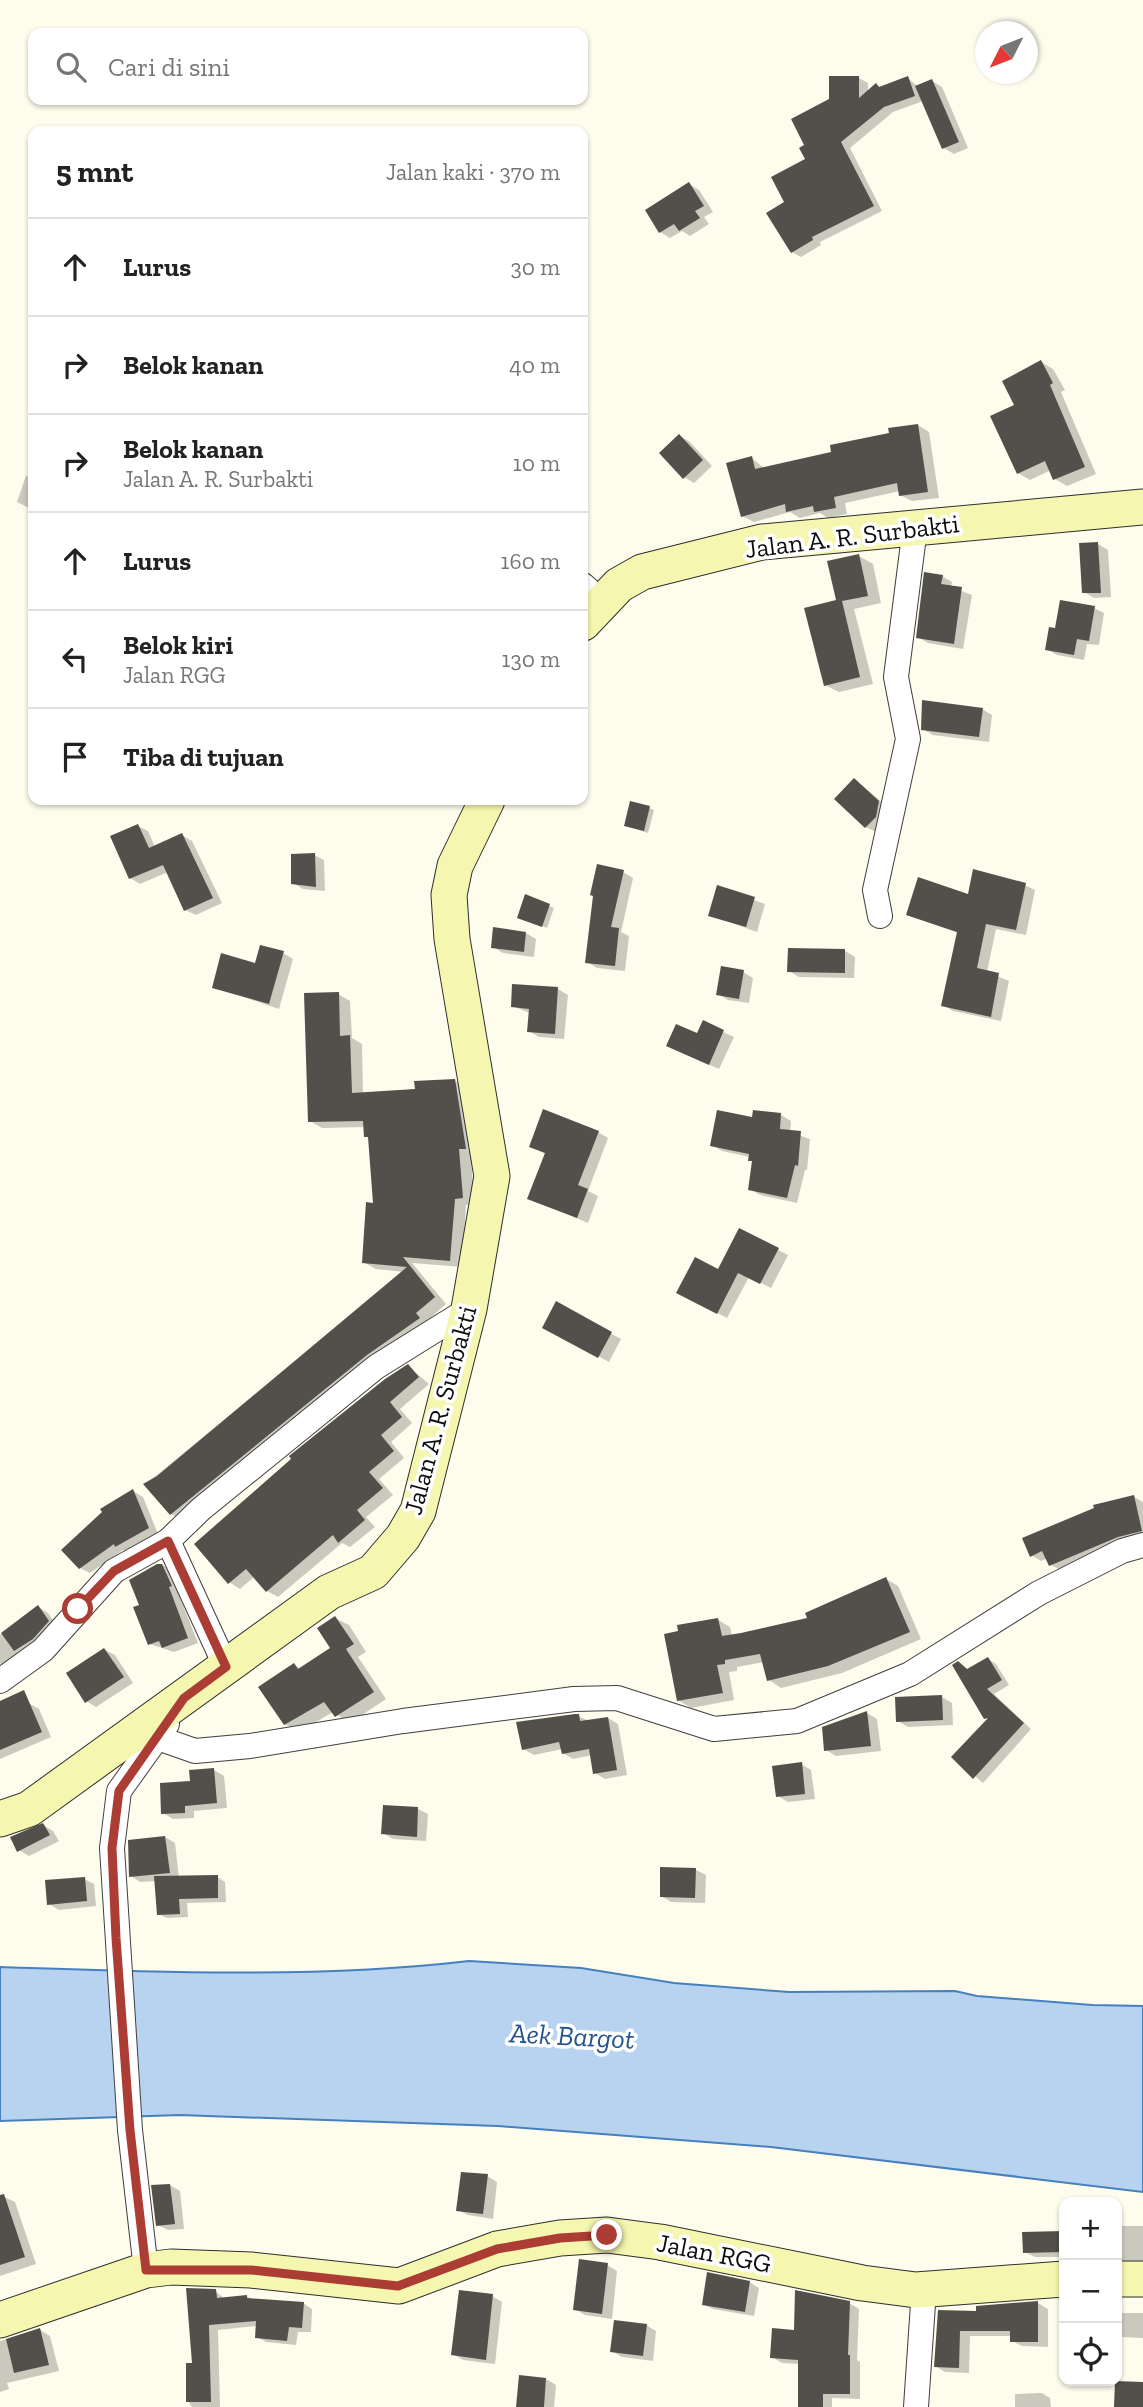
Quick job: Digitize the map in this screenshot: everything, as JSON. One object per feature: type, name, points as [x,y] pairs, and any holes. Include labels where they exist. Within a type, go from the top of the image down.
[{"type":"main road","name":"Jalan A. R. Surbakti","points":[[589,603],[642,572],[762,542],[1143,506]]},
{"type":"main road","name":"Jalan A. R. Surbakti","points":[[0,1819],[29,1809],[329,1592],[373,1572],[403,1537],[418,1511],[469,1309],[492,1176],[452,939],[449,895],[455,866],[485,805]]},
{"type":"main road","name":"Jalan RGG","points":[[0,2320],[146,2270],[251,2270],[398,2286],[497,2249],[560,2238],[607,2235],[660,2242],[862,2283],[924,2289],[1059,2279]]},
{"type":"main road","points":[[1122,2279],[1143,2278]]},
{"type":"street","points":[[880,916],[876,890],[908,739],[896,677],[915,528]]},
{"type":"street","points":[[0,1681],[43,1650],[114,1571],[168,1541],[201,1509],[376,1367],[469,1309]]},
{"type":"street","points":[[168,1541],[226,1667]]},
{"type":"street","points":[[158,1738],[195,1751],[250,1746],[403,1721],[574,1699],[617,1698],[714,1729],[797,1721],[910,1675],[1039,1593],[1122,1551],[1143,1545]]},
{"type":"street","points":[[146,2270],[130,2130],[112,1848],[119,1791],[184,1698]]},
{"type":"street","points":[[916,2407],[924,2289]]},
{"type":"water","name":"Aek Bargot","points":[[469,1961],[581,1968],[674,1983],[789,1992],[955,1991],[977,1996],[1143,2006],[1143,2192],[771,2147],[498,2126],[180,2115],[0,2121],[0,1967],[235,1973],[353,1970]]},
{"type":"building","points":[[829,76],[859,76],[859,98],[876,83],[879,87],[908,76],[915,96],[884,107],[841,142],[874,206],[812,237],[813,240],[791,253],[766,213],[784,202],[771,177],[805,159],[799,148],[804,145],[791,119],[829,99]]},
{"type":"building","points":[[932,79],[959,142],[942,149],[915,86]]},
{"type":"building","points":[[689,182],[704,206],[695,211],[700,218],[679,231],[674,224],[659,233],[645,210]]},
{"type":"building","points":[[1041,360],[1053,383],[1050,385],[1085,467],[1053,480],[1045,461],[1017,474],[990,416],[1014,405],[1002,381]]},
{"type":"building","points":[[918,424],[928,492],[899,496],[897,483],[834,497],[836,508],[814,512],[813,506],[786,512],[785,504],[741,517],[726,463],[752,456],[755,469],[831,452],[830,445],[889,433],[888,428]]},
{"type":"building","points":[[679,434],[703,460],[683,479],[659,453]]},
{"type":"building","points":[[1098,542],[1101,593],[1082,593],[1079,543]]},
{"type":"building","points":[[859,554],[868,596],[842,601],[860,677],[824,686],[804,608],[836,600],[827,561]]},
{"type":"building","points":[[924,572],[943,575],[941,584],[962,587],[954,644],[916,638]]},
{"type":"building","points":[[1060,600],[1095,606],[1089,641],[1077,639],[1074,655],[1045,650],[1049,627],[1055,628]]},
{"type":"building","points":[[922,700],[983,708],[979,737],[921,730]]},
{"type":"building","points":[[854,778],[879,801],[876,817],[865,828],[834,799]]},
{"type":"building","points":[[630,801],[650,806],[644,831],[624,826]]},
{"type":"building","points":[[138,824],[149,848],[182,833],[213,898],[184,911],[163,865],[129,879],[110,836]]},
{"type":"building","points":[[315,853],[316,887],[291,884],[291,854]]},
{"type":"building","points":[[597,864],[624,870],[611,927],[619,928],[615,966],[585,963],[593,896],[590,895]]},
{"type":"building","points":[[973,869],[1026,883],[1016,930],[986,924],[977,968],[999,973],[991,1017],[941,1006],[957,932],[906,915],[918,877],[968,894]]},
{"type":"building","points":[[717,885],[755,897],[746,927],[708,916]]},
{"type":"building","points":[[525,894],[550,904],[542,927],[517,918]]},
{"type":"building","points":[[493,927],[526,932],[524,952],[491,948]]},
{"type":"building","points":[[260,945],[284,951],[269,1004],[212,988],[221,953],[255,963]]},
{"type":"building","points":[[788,948],[845,949],[845,973],[787,972]]},
{"type":"building","points":[[721,966],[744,970],[739,999],[716,995]]},
{"type":"building","points":[[512,984],[558,987],[555,1034],[527,1032],[529,1009],[511,1007]]},
{"type":"building","points":[[339,992],[340,1036],[350,1035],[352,1093],[415,1089],[414,1081],[455,1079],[466,1149],[459,1149],[463,1198],[455,1199],[450,1261],[403,1257],[435,1297],[416,1313],[420,1318],[367,1355],[170,1515],[143,1484],[157,1476],[407,1267],[362,1263],[366,1202],[373,1203],[368,1137],[364,1137],[363,1121],[308,1122],[304,993]]},
{"type":"building","points":[[703,1020],[724,1030],[709,1065],[666,1046],[676,1024],[697,1033]]},
{"type":"building","points":[[543,1109],[599,1131],[578,1185],[588,1189],[577,1218],[527,1199],[545,1153],[529,1147]]},
{"type":"building","points":[[717,1110],[752,1117],[753,1110],[781,1113],[780,1129],[801,1131],[798,1166],[795,1165],[787,1198],[748,1190],[752,1161],[748,1161],[749,1154],[710,1146]]},
{"type":"building","points":[[739,1228],[779,1248],[760,1284],[738,1273],[717,1314],[676,1293],[695,1257],[718,1269]]},
{"type":"building","points":[[556,1301],[612,1332],[598,1358],[542,1328]]},
{"type":"building","points":[[408,1364],[419,1377],[390,1402],[402,1417],[381,1435],[394,1451],[369,1472],[383,1488],[357,1510],[365,1520],[338,1543],[333,1535],[266,1592],[246,1569],[228,1584],[194,1544],[291,1459],[289,1456],[385,1379]]},
{"type":"building","points":[[133,1489],[149,1528],[115,1547],[114,1544],[79,1569],[61,1550],[102,1512],[100,1509]]},
{"type":"building","points":[[1134,1495],[1142,1531],[1118,1537],[1049,1566],[1042,1551],[1030,1557],[1022,1538],[1094,1508],[1093,1505]]},
{"type":"building","points":[[157,1564],[162,1564],[172,1586],[169,1587],[188,1638],[162,1648],[159,1641],[148,1645],[133,1607],[139,1605],[129,1580]]},
{"type":"building","points":[[886,1577],[910,1632],[828,1666],[767,1681],[760,1654],[725,1660],[725,1664],[717,1665],[723,1693],[677,1701],[664,1634],[678,1631],[677,1625],[718,1618],[722,1636],[807,1618],[805,1613]]},
{"type":"building","points":[[38,1605],[49,1621],[33,1639],[14,1651],[1,1633]]},
{"type":"building","points":[[335,1616],[354,1644],[346,1649],[374,1692],[335,1717],[324,1702],[284,1725],[258,1687],[294,1663],[298,1669],[330,1648],[317,1628]]},
{"type":"building","points":[[104,1648],[124,1677],[85,1703],[66,1673]]},
{"type":"building","points":[[988,1657],[1002,1680],[987,1689],[1024,1723],[973,1779],[951,1757],[988,1718],[984,1719],[952,1665],[958,1661],[967,1669]]},
{"type":"building","points":[[24,1690],[42,1732],[0,1750],[0,1701]]},
{"type":"building","points":[[942,1695],[943,1720],[896,1722],[895,1697]]},
{"type":"building","points":[[867,1711],[871,1746],[824,1751],[822,1727]]},
{"type":"building","points":[[579,1714],[580,1721],[608,1717],[617,1770],[593,1774],[589,1749],[562,1754],[559,1742],[522,1750],[516,1722]]},
{"type":"building","points":[[802,1762],[805,1794],[776,1797],[772,1766]]},
{"type":"building","points":[[214,1768],[217,1803],[185,1806],[185,1813],[161,1814],[160,1783],[190,1781],[189,1770]]},
{"type":"building","points":[[383,1805],[418,1807],[417,1837],[381,1834]]},
{"type":"building","points":[[43,1823],[50,1835],[17,1852],[10,1837]]},
{"type":"building","points":[[165,1836],[170,1873],[129,1877],[128,1840]]},
{"type":"building","points":[[660,1867],[696,1868],[695,1898],[660,1897]]},
{"type":"building","points":[[218,1875],[218,1898],[179,1899],[180,1914],[157,1915],[154,1876]]},
{"type":"building","points":[[85,1877],[87,1901],[47,1905],[45,1880]]},
{"type":"building","points":[[461,2172],[488,2174],[483,2214],[456,2211]]},
{"type":"building","points":[[170,2184],[175,2224],[156,2226],[151,2185]]},
{"type":"building","points":[[4,2194],[25,2257],[0,2265],[0,2195]]},
{"type":"building","points":[[1059,2231],[1059,2252],[1023,2253],[1022,2232]]},
{"type":"building","points":[[579,2259],[608,2263],[602,2314],[573,2310]]},
{"type":"building","points":[[707,2272],[750,2281],[745,2312],[702,2305]]},
{"type":"building","points":[[186,2288],[216,2289],[217,2298],[247,2295],[247,2298],[304,2302],[302,2328],[289,2327],[287,2341],[255,2338],[256,2321],[209,2325],[211,2402],[186,2402],[186,2363],[192,2363]]},
{"type":"building","points":[[459,2290],[493,2294],[486,2360],[451,2355]]},
{"type":"building","points":[[795,2290],[850,2301],[850,2394],[823,2394],[823,2407],[798,2407],[798,2360],[770,2358],[772,2328],[794,2330]]},
{"type":"building","points":[[1038,2301],[1038,2342],[1010,2342],[1010,2331],[960,2331],[959,2368],[934,2367],[938,2310],[976,2311],[976,2306]]},
{"type":"building","points":[[614,2320],[647,2324],[643,2356],[610,2352]]},
{"type":"building","points":[[40,2328],[49,2365],[14,2373],[6,2339]]},
{"type":"building","points":[[519,2375],[546,2378],[544,2407],[516,2407]]},
{"type":"building","points":[[1122,2381],[1143,2382],[1143,2407],[1114,2407],[1115,2386],[1122,2386]]},
{"type":"route","points":[[78,1609],[114,1571],[168,1541],[226,1667],[184,1698],[119,1791],[112,1848],[116,1938],[130,2130],[146,2270],[171,2267],[251,2270],[323,2280],[398,2286],[497,2249],[560,2238],[607,2235]]}]
